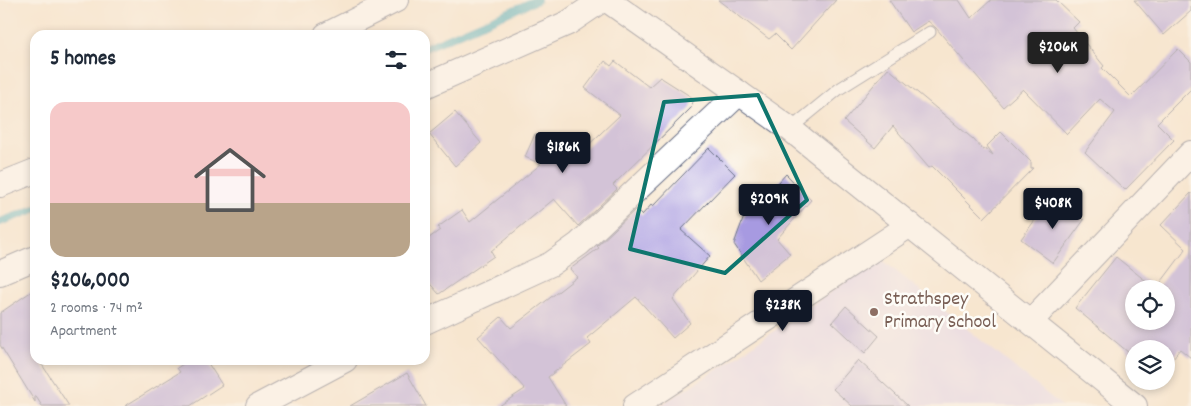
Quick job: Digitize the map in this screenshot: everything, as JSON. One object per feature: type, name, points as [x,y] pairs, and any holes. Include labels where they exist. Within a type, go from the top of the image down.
[{"type":"street","points":[[336,30],[396,0]]},
{"type":"street","points":[[430,84],[568,23],[602,0]]},
{"type":"street","points":[[607,0],[790,129],[1135,406]]},
{"type":"street","points":[[430,320],[551,264],[579,244],[739,93]]},
{"type":"street","points":[[1031,322],[1191,153]]},
{"type":"street","points":[[0,185],[30,172]]},
{"type":"street","points":[[635,406],[910,225]]},
{"type":"street","points":[[0,273],[30,260]]},
{"type":"street","points":[[258,406],[336,365]]},
{"type":"lane","points":[[790,129],[839,89],[930,32]]},
{"type":"highlighted area","points":[[758,95],[807,200],[725,273],[630,249],[664,102]]},
{"type":"shaded area","name":"Strathspey Primary School","points":[[880,258],[1062,406],[659,406],[723,366]]},
{"type":"building","points":[[718,0],[836,0],[791,50],[775,34],[769,39]]},
{"type":"building","points":[[889,0],[959,0],[971,18],[991,0],[1056,0],[1079,22],[1073,28],[1104,66],[1102,68],[1131,97],[1178,49],[1191,62],[1191,89],[1157,123],[1174,140],[1125,190],[1085,152],[1115,112],[1100,99],[1067,134],[1023,89],[1003,107],[936,28],[928,21],[911,32]]},
{"type":"building","points":[[1134,0],[1191,0],[1191,11],[1164,35]]},
{"type":"building","points":[[605,61],[611,66],[615,61],[649,87],[660,77],[693,98],[691,108],[613,185],[617,189],[578,226],[554,199],[491,251],[494,256],[439,294],[430,284],[430,237],[440,230],[438,227],[462,210],[470,222],[541,164],[525,157],[535,134],[580,153],[620,115],[585,88]]},
{"type":"building","points":[[888,68],[973,139],[983,150],[985,149],[993,155],[987,146],[1001,132],[1031,162],[1031,168],[1033,168],[984,218],[932,166],[929,168],[893,126],[875,148],[844,121]]},
{"type":"building","points":[[455,112],[481,143],[455,166],[430,133]]},
{"type":"building","points":[[709,148],[735,174],[681,230],[710,256],[673,299],[690,323],[673,338],[636,297],[587,338],[591,344],[548,377],[566,406],[499,406],[525,389],[478,337],[501,317],[511,328],[577,277],[570,269],[599,248],[597,246],[636,209],[642,215],[652,204],[653,206]]},
{"type":"building","points":[[786,174],[811,200],[777,239],[790,254],[758,280],[734,244],[753,192],[762,201]]},
{"type":"building","points":[[1191,193],[1191,358],[1180,349],[1175,355],[1175,340],[1125,340],[1125,350],[1075,308],[1116,257],[1145,280],[1125,280],[1125,330],[1175,330],[1175,280],[1163,280],[1186,249],[1161,225]]},
{"type":"building","points":[[1052,197],[1084,220],[1053,263],[1021,239]]},
{"type":"building","points":[[30,292],[30,365],[42,365],[69,406],[42,406],[35,395],[35,402],[0,345],[0,313]]},
{"type":"building","points":[[846,306],[879,336],[865,353],[832,322]]},
{"type":"building","points":[[858,360],[908,406],[852,406],[833,389]]},
{"type":"building","points":[[182,365],[209,365],[222,385],[190,406],[125,406],[180,372],[177,368]]},
{"type":"building","points":[[407,373],[426,406],[350,406]]},
{"type":"waterway","points":[[430,46],[537,0]]},
{"type":"waterway","points":[[0,222],[30,211]]},
{"type":"place","name":"Strathspey Primary School","points":[[874,312]]}]
